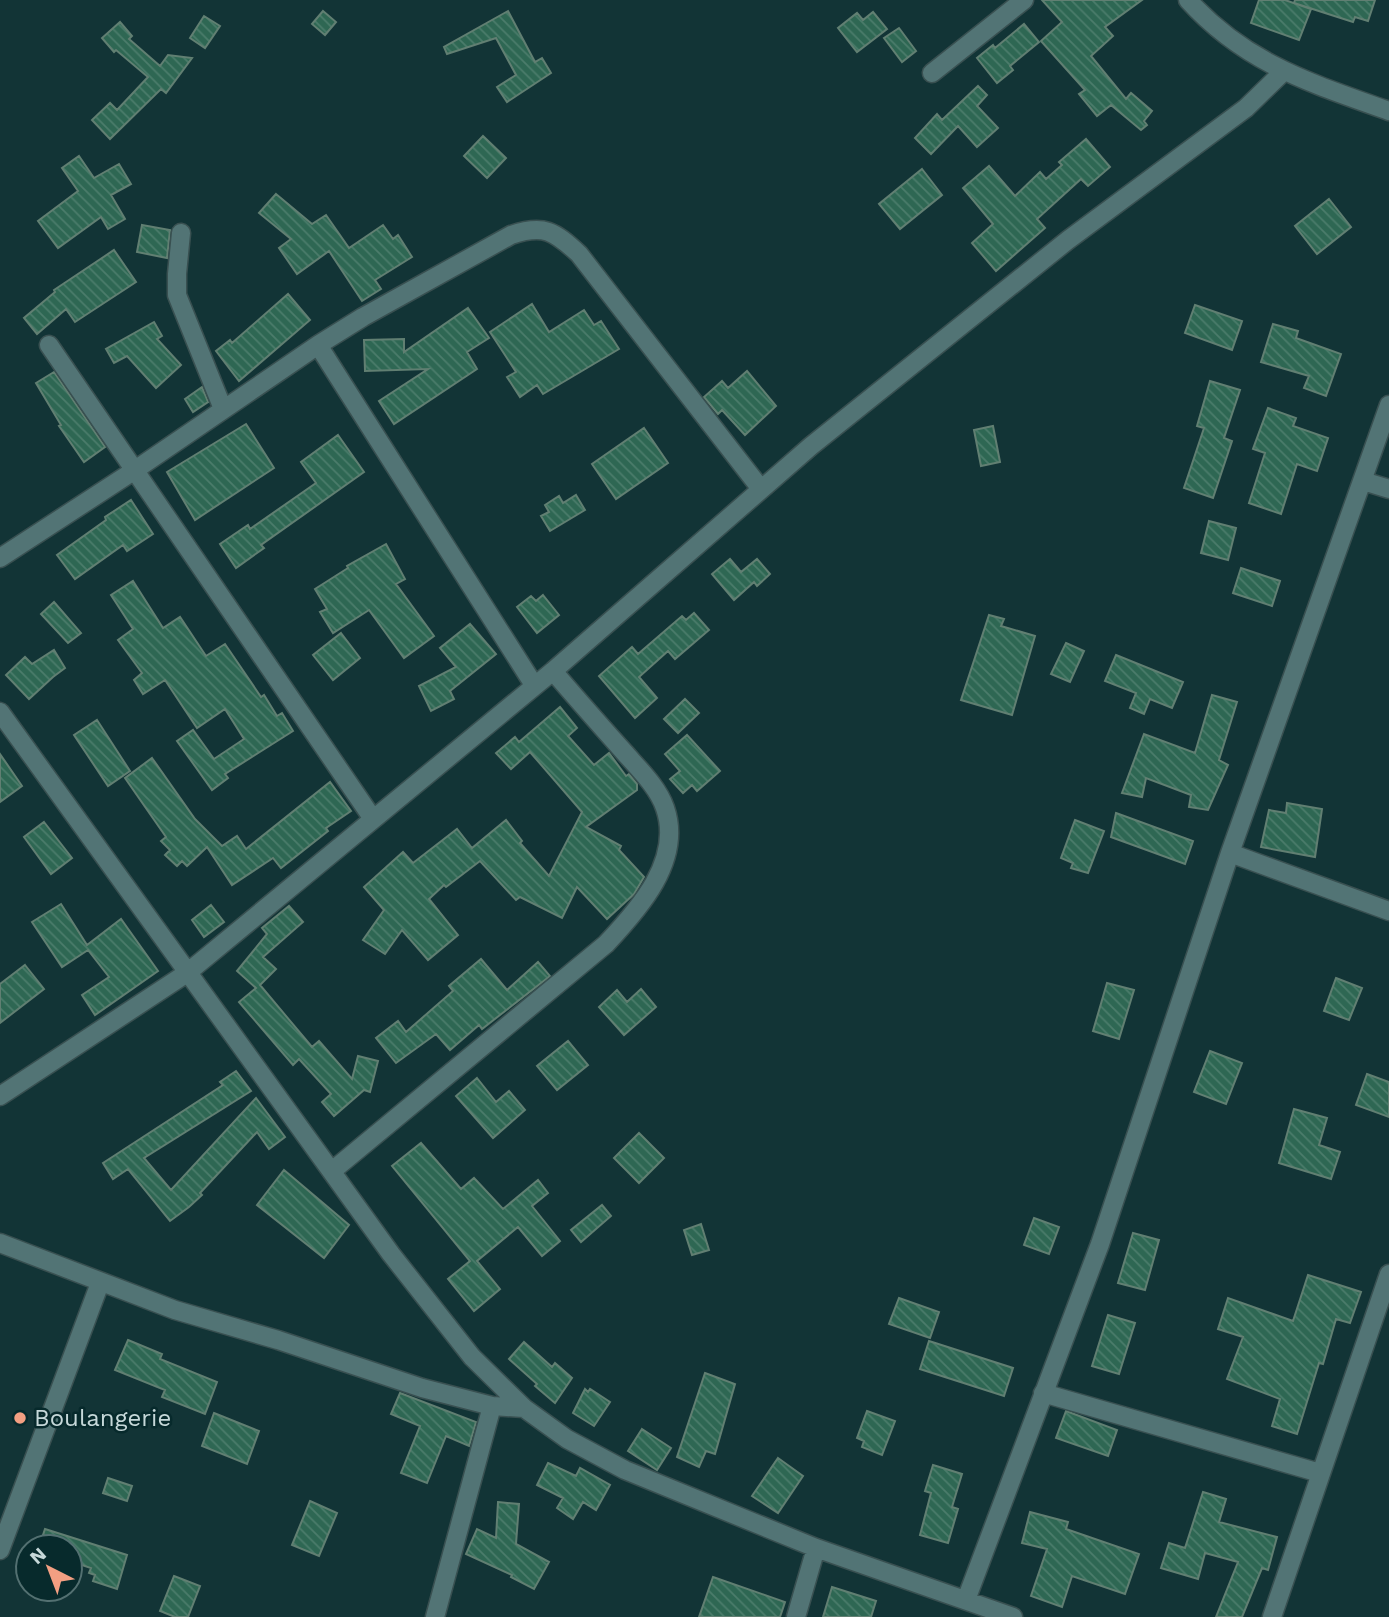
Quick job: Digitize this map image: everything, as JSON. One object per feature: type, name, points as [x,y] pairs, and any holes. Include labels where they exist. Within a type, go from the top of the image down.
[{"type":"street","points":[[932,74],[1024,0]]},
{"type":"street","points":[[1188,0],[1208,22],[1237,46],[1284,71],[1389,111]]},
{"type":"street","points":[[0,1096],[187,973],[553,671],[811,446],[1068,240],[1246,108],[1284,71]]},
{"type":"street","points":[[0,558],[363,317],[511,235],[530,229],[552,232],[587,264],[761,489]]},
{"type":"street","points":[[181,233],[177,295],[223,409]]},
{"type":"street","points":[[49,345],[373,819]]},
{"type":"street","points":[[318,345],[534,685]]},
{"type":"street","points":[[965,1600],[1100,1244],[1230,853],[1389,405]]},
{"type":"street","points":[[1363,481],[1389,489]]},
{"type":"street","points":[[332,1171],[606,944],[629,920],[652,889],[666,856],[669,825],[664,806],[648,780],[553,671]]},
{"type":"street","points":[[0,712],[391,1254],[472,1357],[524,1408],[567,1439],[625,1470],[816,1548],[1013,1617]]},
{"type":"street","points":[[1230,853],[1389,911]]},
{"type":"street","points":[[0,1243],[175,1310],[278,1340],[422,1388],[492,1406],[524,1408]]},
{"type":"street","points":[[1272,1617],[1389,1274]]},
{"type":"street","points":[[0,1550],[100,1283]]},
{"type":"street","points":[[1043,1393],[1320,1473]]},
{"type":"street","points":[[435,1617],[492,1406]]},
{"type":"street","points":[[796,1617],[816,1548]]},
{"type":"building","points":[[1042,0],[1142,0],[1105,27],[1113,36],[1091,56],[1126,99],[1131,93],[1152,111],[1144,121],[1147,125],[1141,130],[1111,105],[1097,116],[1079,94],[1085,90],[1041,41],[1062,22]]},
{"type":"building","points":[[1259,0],[1285,0],[1311,9],[1299,40],[1251,23]]},
{"type":"building","points":[[1295,0],[1375,0],[1368,21],[1355,17],[1353,22],[1294,3]]},
{"type":"building","points":[[323,11],[336,22],[325,35],[312,24]]},
{"type":"building","points":[[508,11],[535,62],[542,58],[551,73],[507,102],[497,87],[516,75],[496,38],[447,54],[444,47]]},
{"type":"building","points":[[873,12],[887,29],[857,52],[838,28],[857,13],[863,20]]},
{"type":"building","points":[[204,16],[220,26],[205,48],[190,38]]},
{"type":"building","points":[[120,22],[132,36],[129,39],[160,66],[168,55],[192,58],[166,93],[161,89],[110,139],[92,120],[110,103],[117,110],[148,77],[116,50],[114,52],[102,38]]},
{"type":"building","points":[[1024,24],[1039,42],[1010,66],[1013,70],[997,83],[977,58],[993,45],[995,48]]},
{"type":"building","points":[[899,28],[916,51],[902,62],[884,38]]},
{"type":"building","points":[[978,86],[987,95],[977,106],[998,128],[977,147],[958,126],[931,154],[915,138],[937,114],[942,120]]},
{"type":"building","points":[[483,136],[506,158],[487,178],[464,156]]},
{"type":"building","points":[[1086,139],[1110,167],[1088,186],[1081,179],[1037,219],[1045,228],[996,271],[972,243],[993,224],[963,188],[989,166],[1015,196],[1040,172],[1046,179],[1062,165],[1059,162]]},
{"type":"building","points":[[79,156],[94,178],[119,164],[131,184],[111,195],[125,219],[108,229],[101,217],[58,248],[38,221],[78,191],[62,168]]},
{"type":"building","points":[[922,169],[942,195],[900,229],[879,204]]},
{"type":"building","points":[[276,194],[312,224],[326,215],[349,248],[383,225],[393,239],[398,235],[412,257],[375,280],[381,289],[362,301],[329,251],[297,274],[279,248],[291,239],[259,213]]},
{"type":"building","points":[[1329,199],[1351,227],[1317,254],[1295,226]]},
{"type":"building","points":[[142,225],[170,230],[167,258],[137,252]]},
{"type":"building","points":[[114,250],[136,282],[75,322],[66,309],[37,334],[24,318],[55,292],[54,290]]},
{"type":"building","points":[[288,294],[310,320],[239,381],[216,351],[230,340],[232,343]]},
{"type":"building","points":[[532,304],[549,332],[584,310],[594,325],[601,321],[619,349],[543,394],[537,385],[520,397],[507,377],[516,372],[490,332]]},
{"type":"building","points":[[1195,305],[1242,321],[1232,350],[1185,333]]},
{"type":"building","points":[[468,308],[489,338],[467,352],[477,369],[394,424],[379,401],[428,369],[365,371],[364,340],[404,339],[404,352]]},
{"type":"building","points":[[154,322],[162,336],[157,339],[181,365],[156,388],[127,356],[114,363],[106,349]]},
{"type":"building","points":[[1273,324],[1298,331],[1296,338],[1341,354],[1326,396],[1304,388],[1309,376],[1261,362]]},
{"type":"building","points":[[747,371],[776,406],[745,435],[722,410],[718,414],[704,397],[722,381],[728,388]]},
{"type":"building","points":[[54,372],[105,447],[84,462],[59,426],[61,425],[36,383]]},
{"type":"building","points":[[1210,381],[1240,390],[1224,438],[1232,441],[1213,498],[1184,488],[1204,428],[1197,426]]},
{"type":"building","points":[[202,387],[208,402],[193,412],[185,399]]},
{"type":"building","points":[[1268,408],[1296,418],[1293,426],[1328,438],[1317,471],[1297,464],[1281,514],[1249,503],[1265,453],[1253,449]]},
{"type":"building","points":[[246,424],[274,468],[195,520],[167,472]]},
{"type":"building","points":[[993,426],[1000,462],[981,466],[974,430]]},
{"type":"building","points":[[644,428],[668,463],[616,499],[592,464]]},
{"type":"building","points":[[338,435],[364,472],[261,545],[264,548],[236,568],[220,544],[248,525],[250,529],[316,483],[301,462]]},
{"type":"building","points":[[576,495],[585,510],[550,531],[541,516],[549,512],[545,505],[559,496],[563,503]]},
{"type":"building","points":[[131,500],[153,534],[127,551],[123,545],[75,579],[57,555]]},
{"type":"building","points":[[1209,521],[1236,528],[1228,560],[1201,553]]},
{"type":"building","points":[[386,544],[405,579],[396,584],[434,636],[404,658],[369,610],[333,633],[320,612],[327,609],[315,589],[348,568],[347,566]]},
{"type":"building","points":[[730,559],[741,572],[757,559],[770,574],[757,586],[754,582],[734,600],[712,574]]},
{"type":"building","points":[[1241,568],[1280,581],[1272,606],[1233,593]]},
{"type":"building","points":[[133,581],[163,628],[180,617],[206,656],[225,644],[261,697],[264,695],[277,716],[282,713],[293,731],[225,774],[228,778],[212,790],[177,741],[193,730],[214,759],[244,739],[225,709],[197,728],[165,680],[143,694],[134,680],[142,673],[118,640],[133,629],[111,595]]},
{"type":"building","points":[[543,595],[559,615],[537,633],[517,607],[531,596],[536,601]]},
{"type":"building","points":[[54,602],[81,633],[68,643],[41,614]]},
{"type":"building","points":[[694,613],[709,630],[675,659],[668,651],[639,677],[657,698],[635,718],[599,676],[632,647],[638,654],[682,616],[686,620]]},
{"type":"building","points":[[989,615],[1004,619],[1001,626],[1035,636],[1012,715],[961,700]]},
{"type":"building","points":[[470,624],[496,654],[450,691],[454,699],[431,711],[419,686],[456,667],[440,648]]},
{"type":"building","points":[[341,633],[360,658],[333,680],[313,655]]},
{"type":"building","points":[[1066,643],[1084,651],[1070,682],[1051,674]]},
{"type":"building","points":[[54,650],[65,668],[29,699],[6,675],[25,657],[32,664]]},
{"type":"building","points":[[1116,655],[1183,682],[1172,708],[1150,699],[1144,714],[1130,708],[1136,693],[1105,681]]},
{"type":"building","points":[[1212,695],[1237,702],[1219,760],[1228,765],[1208,810],[1189,807],[1191,795],[1146,778],[1142,797],[1122,793],[1144,734],[1195,753]]},
{"type":"building","points":[[685,699],[699,713],[678,733],[664,719]]},
{"type":"building","points":[[560,707],[577,728],[568,736],[594,765],[609,753],[626,776],[629,774],[637,784],[637,790],[586,827],[621,846],[619,850],[644,877],[634,894],[607,919],[577,887],[562,918],[520,897],[516,900],[480,861],[446,887],[444,885],[429,899],[458,935],[428,960],[402,930],[385,954],[363,940],[384,910],[364,887],[403,852],[413,863],[457,829],[472,848],[506,820],[522,841],[520,843],[549,876],[582,812],[530,752],[511,769],[496,753],[515,737],[519,742]]},
{"type":"building","points":[[97,720],[130,771],[108,786],[74,735]]},
{"type":"building","points":[[687,735],[720,771],[697,791],[692,785],[683,793],[670,779],[680,771],[665,754]]},
{"type":"building","points":[[0,754],[22,786],[0,802]]},
{"type":"building","points":[[152,758],[195,819],[222,846],[237,836],[246,849],[330,782],[351,811],[326,828],[328,831],[281,868],[273,858],[232,885],[207,847],[187,866],[182,861],[177,866],[165,855],[170,850],[161,841],[166,837],[125,778]]},
{"type":"building","points":[[1287,803],[1322,809],[1315,857],[1261,847],[1269,810],[1286,813]]},
{"type":"building","points":[[1116,813],[1193,841],[1185,864],[1111,837]]},
{"type":"building","points":[[1075,820],[1104,831],[1088,873],[1071,868],[1073,863],[1061,858]]},
{"type":"building","points":[[44,822],[72,858],[51,874],[24,837]]},
{"type":"building","points":[[61,904],[87,945],[121,919],[158,971],[95,1015],[82,995],[109,977],[88,950],[62,967],[32,922]]},
{"type":"building","points":[[211,905],[224,922],[204,937],[192,920]]},
{"type":"building","points":[[289,906],[303,922],[263,957],[276,969],[260,985],[312,1047],[319,1041],[352,1079],[358,1056],[378,1061],[370,1092],[364,1090],[334,1116],[322,1102],[331,1094],[299,1059],[293,1065],[239,1002],[256,988],[237,971],[267,934],[262,928]]},
{"type":"building","points":[[481,959],[507,990],[538,962],[550,976],[482,1029],[479,1025],[450,1050],[436,1034],[396,1063],[376,1038],[398,1021],[406,1032],[453,991],[449,986]]},
{"type":"building","points":[[25,965],[44,989],[0,1023],[0,984]]},
{"type":"building","points":[[1336,978],[1362,988],[1349,1020],[1324,1011]]},
{"type":"building","points":[[1107,983],[1134,990],[1119,1039],[1093,1031]]},
{"type":"building","points":[[641,989],[656,1007],[624,1035],[599,1007],[617,990],[627,1002]]},
{"type":"building","points":[[568,1041],[588,1065],[557,1090],[537,1066]]},
{"type":"building","points":[[1210,1051],[1242,1063],[1226,1104],[1194,1092]]},
{"type":"building","points":[[236,1071],[251,1091],[144,1158],[171,1190],[256,1098],[285,1137],[269,1149],[257,1132],[200,1193],[202,1195],[170,1221],[128,1169],[113,1179],[103,1163],[223,1085],[220,1082]]},
{"type":"building","points":[[1367,1074],[1389,1082],[1389,1117],[1356,1105]]},
{"type":"building","points":[[477,1078],[496,1102],[509,1091],[525,1110],[493,1138],[456,1096]]},
{"type":"building","points":[[1294,1109],[1327,1118],[1319,1145],[1340,1152],[1331,1179],[1279,1163]]},
{"type":"building","points":[[639,1133],[664,1158],[639,1183],[614,1158]]},
{"type":"building","points":[[421,1143],[461,1189],[474,1178],[503,1209],[538,1180],[548,1193],[532,1206],[560,1241],[542,1256],[518,1227],[477,1261],[500,1289],[474,1311],[448,1279],[470,1261],[392,1166]]},
{"type":"building","points":[[284,1170],[349,1225],[324,1258],[257,1205]]},
{"type":"building","points":[[602,1205],[611,1216],[581,1242],[571,1230]]},
{"type":"building","points":[[1034,1218],[1059,1227],[1049,1254],[1024,1245]]},
{"type":"building","points":[[701,1224],[709,1250],[692,1255],[684,1230]]},
{"type":"building","points":[[1133,1233],[1159,1240],[1145,1290],[1118,1283]]},
{"type":"building","points":[[1308,1275],[1361,1292],[1350,1323],[1336,1319],[1323,1364],[1319,1363],[1297,1434],[1272,1426],[1280,1399],[1227,1379],[1243,1337],[1218,1329],[1228,1298],[1293,1321]]},
{"type":"building","points":[[899,1298],[939,1312],[930,1338],[889,1324]]},
{"type":"building","points":[[1108,1315],[1135,1323],[1119,1374],[1092,1366]]},
{"type":"building","points":[[128,1340],[162,1354],[160,1359],[217,1382],[205,1414],[162,1397],[165,1390],[115,1370]]},
{"type":"building","points":[[929,1341],[1013,1368],[1004,1396],[920,1369]]},
{"type":"building","points":[[524,1342],[552,1367],[555,1363],[572,1378],[555,1403],[509,1359]]},
{"type":"building","points":[[705,1373],[735,1384],[715,1454],[706,1451],[699,1467],[677,1457]]},
{"type":"building","points":[[585,1389],[588,1392],[590,1389],[610,1402],[594,1426],[573,1413]]},
{"type":"building","points":[[400,1393],[476,1422],[469,1446],[446,1436],[427,1483],[401,1473],[420,1426],[391,1414]]},
{"type":"building","points":[[867,1411],[895,1421],[882,1455],[862,1447],[864,1441],[857,1438]]},
{"type":"building","points":[[1066,1411],[1117,1430],[1108,1456],[1056,1438]]},
{"type":"building","points":[[214,1413],[259,1431],[247,1464],[202,1446]]},
{"type":"building","points":[[642,1429],[671,1448],[657,1470],[628,1451]]},
{"type":"building","points":[[778,1458],[803,1476],[778,1513],[752,1496]]},
{"type":"building","points":[[548,1463],[576,1476],[580,1468],[610,1485],[596,1510],[583,1502],[573,1519],[557,1508],[563,1498],[537,1485]]},
{"type":"building","points":[[933,1465],[962,1474],[952,1507],[958,1509],[948,1543],[920,1535],[931,1493],[925,1491]]},
{"type":"building","points":[[108,1478],[132,1486],[127,1501],[103,1493]]},
{"type":"building","points":[[1203,1492],[1226,1499],[1219,1522],[1277,1537],[1268,1570],[1262,1568],[1242,1617],[1216,1617],[1238,1562],[1205,1553],[1198,1579],[1161,1568],[1169,1543],[1185,1548]]},
{"type":"building","points":[[310,1501],[337,1513],[319,1556],[292,1545]]},
{"type":"building","points":[[498,1502],[519,1504],[516,1544],[549,1562],[534,1589],[511,1577],[512,1575],[466,1554],[477,1529],[496,1538]]},
{"type":"building","points":[[1030,1512],[1068,1522],[1066,1529],[1139,1554],[1125,1594],[1072,1576],[1062,1607],[1031,1596],[1047,1549],[1022,1543]]},
{"type":"building","points":[[84,1541],[127,1555],[117,1589],[93,1581],[95,1575],[89,1573],[91,1568],[84,1566]]},
{"type":"building","points":[[174,1576],[200,1586],[188,1617],[175,1617],[160,1611]]},
{"type":"building","points":[[713,1577],[785,1602],[780,1617],[699,1617]]},
{"type":"building","points":[[832,1587],[876,1601],[871,1617],[823,1617]]},
{"type":"place","name":"Boulangerie","points":[[20,1418]]}]
